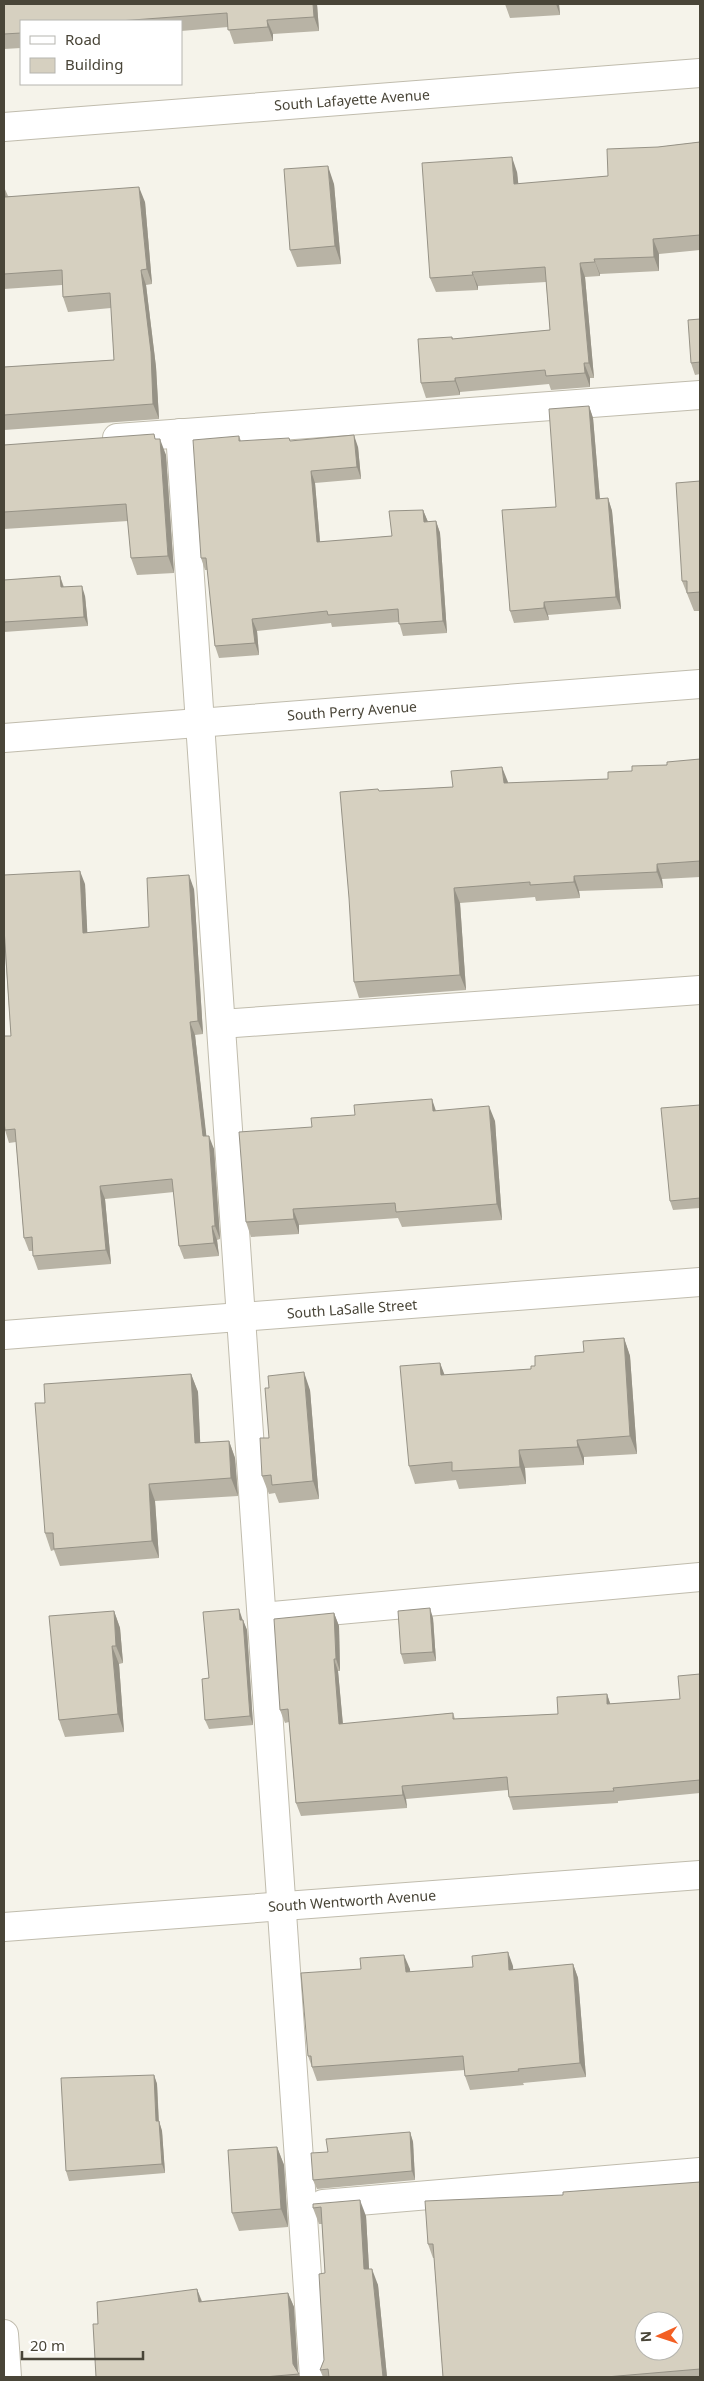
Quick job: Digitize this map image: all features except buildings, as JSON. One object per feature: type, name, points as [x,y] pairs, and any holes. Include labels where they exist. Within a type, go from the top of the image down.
[{"type":"street","name":"South Lafayette Avenue","points":[[4,127],[700,73]]},
{"type":"street","points":[[92,440],[700,394]]},
{"type":"street","points":[[180,433],[314,2377]]},
{"type":"street","name":"South Perry Avenue","points":[[4,738],[700,684]]},
{"type":"street","points":[[221,1024],[700,990]]},
{"type":"street","name":"South LaSalle Street","points":[[4,1335],[700,1282]]},
{"type":"street","points":[[262,1618],[700,1578]]},
{"type":"street","name":"South Wentworth Avenue","points":[[4,1927],[700,1875]]},
{"type":"street","points":[[302,2206],[700,2172]]},
{"type":"street","points":[[4,2334],[7,2377]]}]
